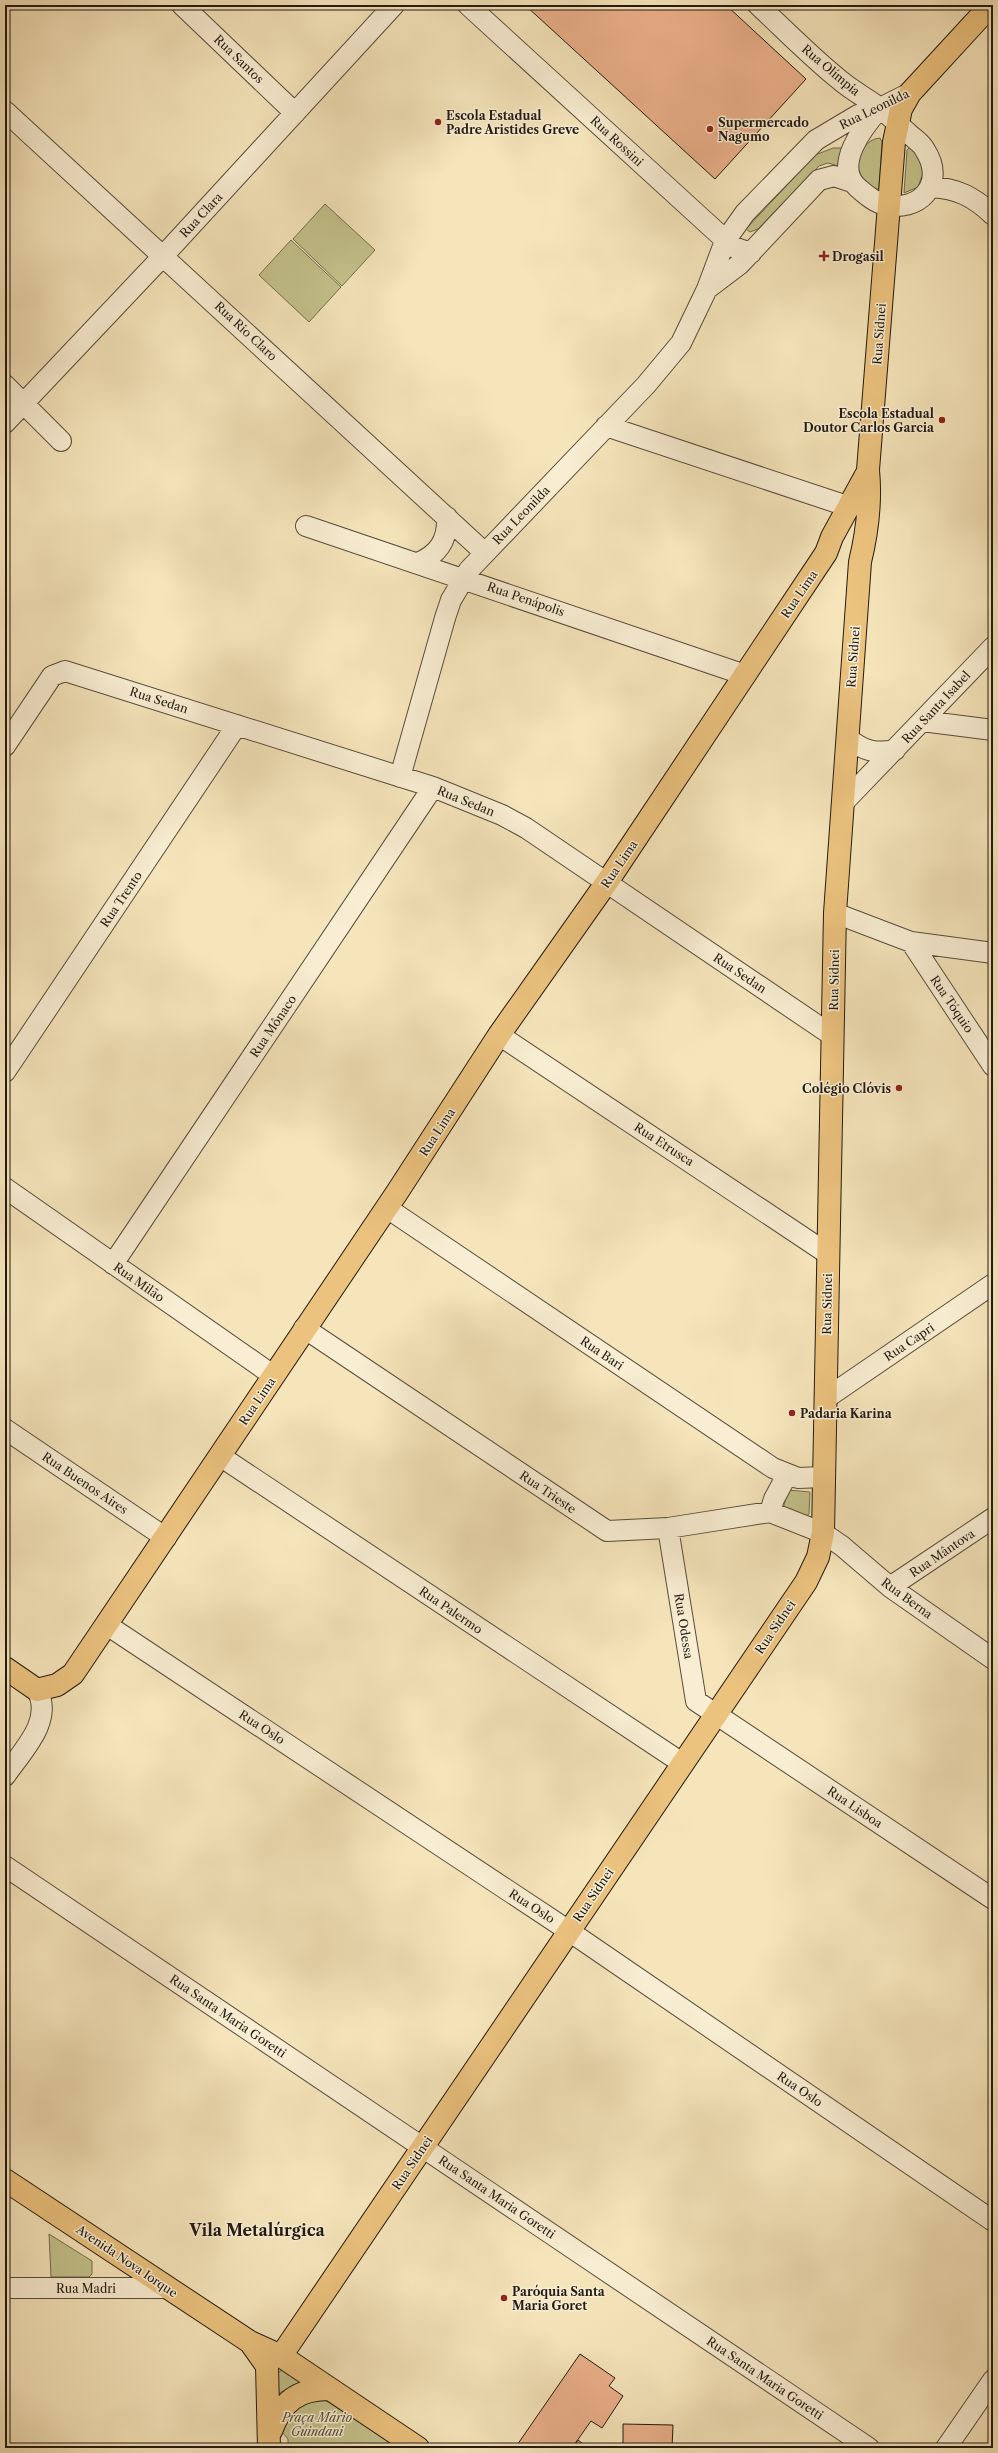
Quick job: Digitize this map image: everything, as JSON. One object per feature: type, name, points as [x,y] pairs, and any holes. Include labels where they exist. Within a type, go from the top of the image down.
[{"type":"main road","name":"Rua Leonilda","points":[[910,93],[991,5]]},
{"type":"main road","name":"Rua Sidnei","points":[[281,2356],[806,1582],[818,1558],[823,1533],[835,913],[860,562],[864,544],[870,485],[868,470],[889,205],[897,123],[910,93]]},
{"type":"main road","name":"Rua Lima","points":[[37,1690],[57,1685],[73,1674],[107,1625],[274,1376],[304,1328],[387,1208],[499,1035],[607,882],[826,553],[842,509],[868,470]]},
{"type":"main road","points":[[842,509],[853,537],[860,562]]},
{"type":"main road","points":[[826,553],[833,550],[846,552],[860,562]]},
{"type":"main road","points":[[5,1668],[37,1690]]},
{"type":"main road","name":"Avenida Nova Iorque","points":[[5,2180],[250,2342]]},
{"type":"main road","points":[[250,2342],[281,2356],[418,2448]]},
{"type":"main road","points":[[250,2342],[267,2366],[269,2442]]},
{"type":"main road","points":[[269,2442],[276,2418],[288,2401],[308,2391],[330,2389]]},
{"type":"street","name":"Rua Santos","points":[[182,5],[296,113]]},
{"type":"street","name":"Rua Clara","points":[[5,423],[23,402],[164,255],[394,5]]},
{"type":"street","name":"Rua Rossini","points":[[468,5],[725,241],[733,247],[751,253]]},
{"type":"street","name":"Rua Olímpia","points":[[758,5],[840,81],[880,108],[925,148],[932,172],[930,187]]},
{"type":"street","name":"Rua Leonilda","points":[[400,777],[445,618],[463,578],[485,553],[646,385],[681,343],[707,289],[725,241],[745,214],[816,140],[858,115],[880,108],[910,93]]},
{"type":"street","points":[[880,108],[868,123],[850,155],[849,173],[852,182],[871,198],[889,205],[909,205],[922,198],[930,187],[946,188],[965,194],[980,203],[993,215]]},
{"type":"street","name":"Rua Rio Claro","points":[[5,112],[164,255],[485,553]]},
{"type":"street","name":"Rua Leonilda","points":[[707,289],[751,253],[819,180],[834,176],[852,182]]},
{"type":"street","points":[[5,385],[61,441]]},
{"type":"street","points":[[606,426],[842,509]]},
{"type":"street","points":[[418,563],[438,550],[447,529],[447,517]]},
{"type":"street","name":"Rua Penápolis","points":[[306,526],[463,578],[745,675]]},
{"type":"street","name":"Rua Santa Isabel","points":[[843,803],[896,750],[993,647]]},
{"type":"street","name":"Rua Sedan","points":[[5,746],[52,676],[65,671],[433,787],[515,821],[832,1036]]},
{"type":"street","points":[[922,722],[993,730]]},
{"type":"street","name":"Rua Trento","points":[[5,1072],[237,725]]},
{"type":"street","name":"Rua Santa Isabel","points":[[848,738],[856,745],[876,752],[896,750]]},
{"type":"street","name":"Rua Mônaco","points":[[113,1264],[433,787]]},
{"type":"street","points":[[835,913],[911,942],[993,953]]},
{"type":"street","name":"Rua Tóquio","points":[[911,942],[993,1066]]},
{"type":"street","name":"Rua Etrusca","points":[[499,1035],[828,1254]]},
{"type":"street","name":"Rua Milão","points":[[5,1188],[274,1376]]},
{"type":"street","name":"Rua Bari","points":[[387,1208],[773,1468],[787,1475],[805,1478],[824,1477]]},
{"type":"street","name":"Rua Capri","points":[[825,1399],[993,1284]]},
{"type":"street","name":"Rua Trieste","points":[[304,1328],[607,1532],[668,1528],[770,1512]]},
{"type":"street","name":"Rua Buenos Aires","points":[[5,1429],[166,1538]]},
{"type":"street","name":"Rua Palermo","points":[[220,1456],[682,1764]]},
{"type":"street","points":[[787,1475],[774,1500],[770,1512],[823,1533]]},
{"type":"street","name":"Rua Mântova","points":[[890,1587],[993,1518]]},
{"type":"street","name":"Rua Odessa","points":[[668,1528],[696,1701],[716,1715]]},
{"type":"street","name":"Rua Berna","points":[[823,1533],[842,1546],[890,1587],[993,1659]]},
{"type":"street","name":"Rua Oslo","points":[[107,1625],[569,1931],[993,2221]]},
{"type":"street","points":[[5,1776],[42,1718],[42,1699],[37,1690]]},
{"type":"street","name":"Rua Lisboa","points":[[716,1715],[993,1899]]},
{"type":"street","name":"Rua Santa Maria Goretti","points":[[5,1866],[869,2448]]},
{"type":"street","name":"Rua Madri","points":[[5,2288],[168,2288]]},
{"type":"street","points":[[946,2448],[986,2399],[993,2380]]},
{"type":"green space","points":[[880,138],[882,142],[879,188],[875,190],[861,181],[857,163],[862,151],[868,143]]},
{"type":"green space","points":[[910,147],[914,149],[924,170],[918,187],[904,193],[907,150]]},
{"type":"green space","points":[[833,148],[845,148],[841,167],[828,163],[819,166],[758,229],[750,232],[746,229],[815,155]]},
{"type":"green space","points":[[325,204],[375,250],[342,286],[293,239]]},
{"type":"green space","points":[[291,240],[341,287],[309,322],[259,275]]},
{"type":"green space","points":[[788,1490],[810,1492],[809,1514],[806,1516],[783,1509]]},
{"type":"green space","points":[[49,2234],[92,2261],[92,2274],[89,2277],[51,2277]]},
{"type":"green space","points":[[285,2368],[302,2382],[277,2394],[276,2374]]},
{"type":"green space","name":"Praça Mário Guindani","points":[[322,2399],[399,2448],[288,2448],[288,2439],[282,2432],[284,2424],[301,2403]]},
{"type":"building","name":"Supermercado Nagumo","points":[[525,5],[726,5],[806,79],[715,179]]},
{"type":"building","points":[[580,2354],[615,2378],[609,2386],[623,2396],[602,2428],[591,2421],[572,2448],[515,2448]]},
{"type":"building","points":[[623,2424],[673,2425],[672,2448],[623,2448]]},
{"type":"building","points":[[578,2440],[588,2448],[572,2448]]},
{"type":"place","name":"Escola Estadual Padre Aristides Greve","points":[[438,122]]},
{"type":"place","name":"Supermercado Nagumo","points":[[710,129]]},
{"type":"place","name":"Drogasil","points":[[824,256]]},
{"type":"place","name":"Escola Estadual Doutor Carlos Garcia","points":[[942,420]]},
{"type":"place","name":"Colégio Clóvis","points":[[899,1088]]},
{"type":"place","name":"Padaria Karina","points":[[792,1413]]},
{"type":"place","name":"Paróquia Santa Maria Goret","points":[[504,2298]]},
{"type":"district","name":"Vila Metalúrgica","points":[[257,2230]]}]
